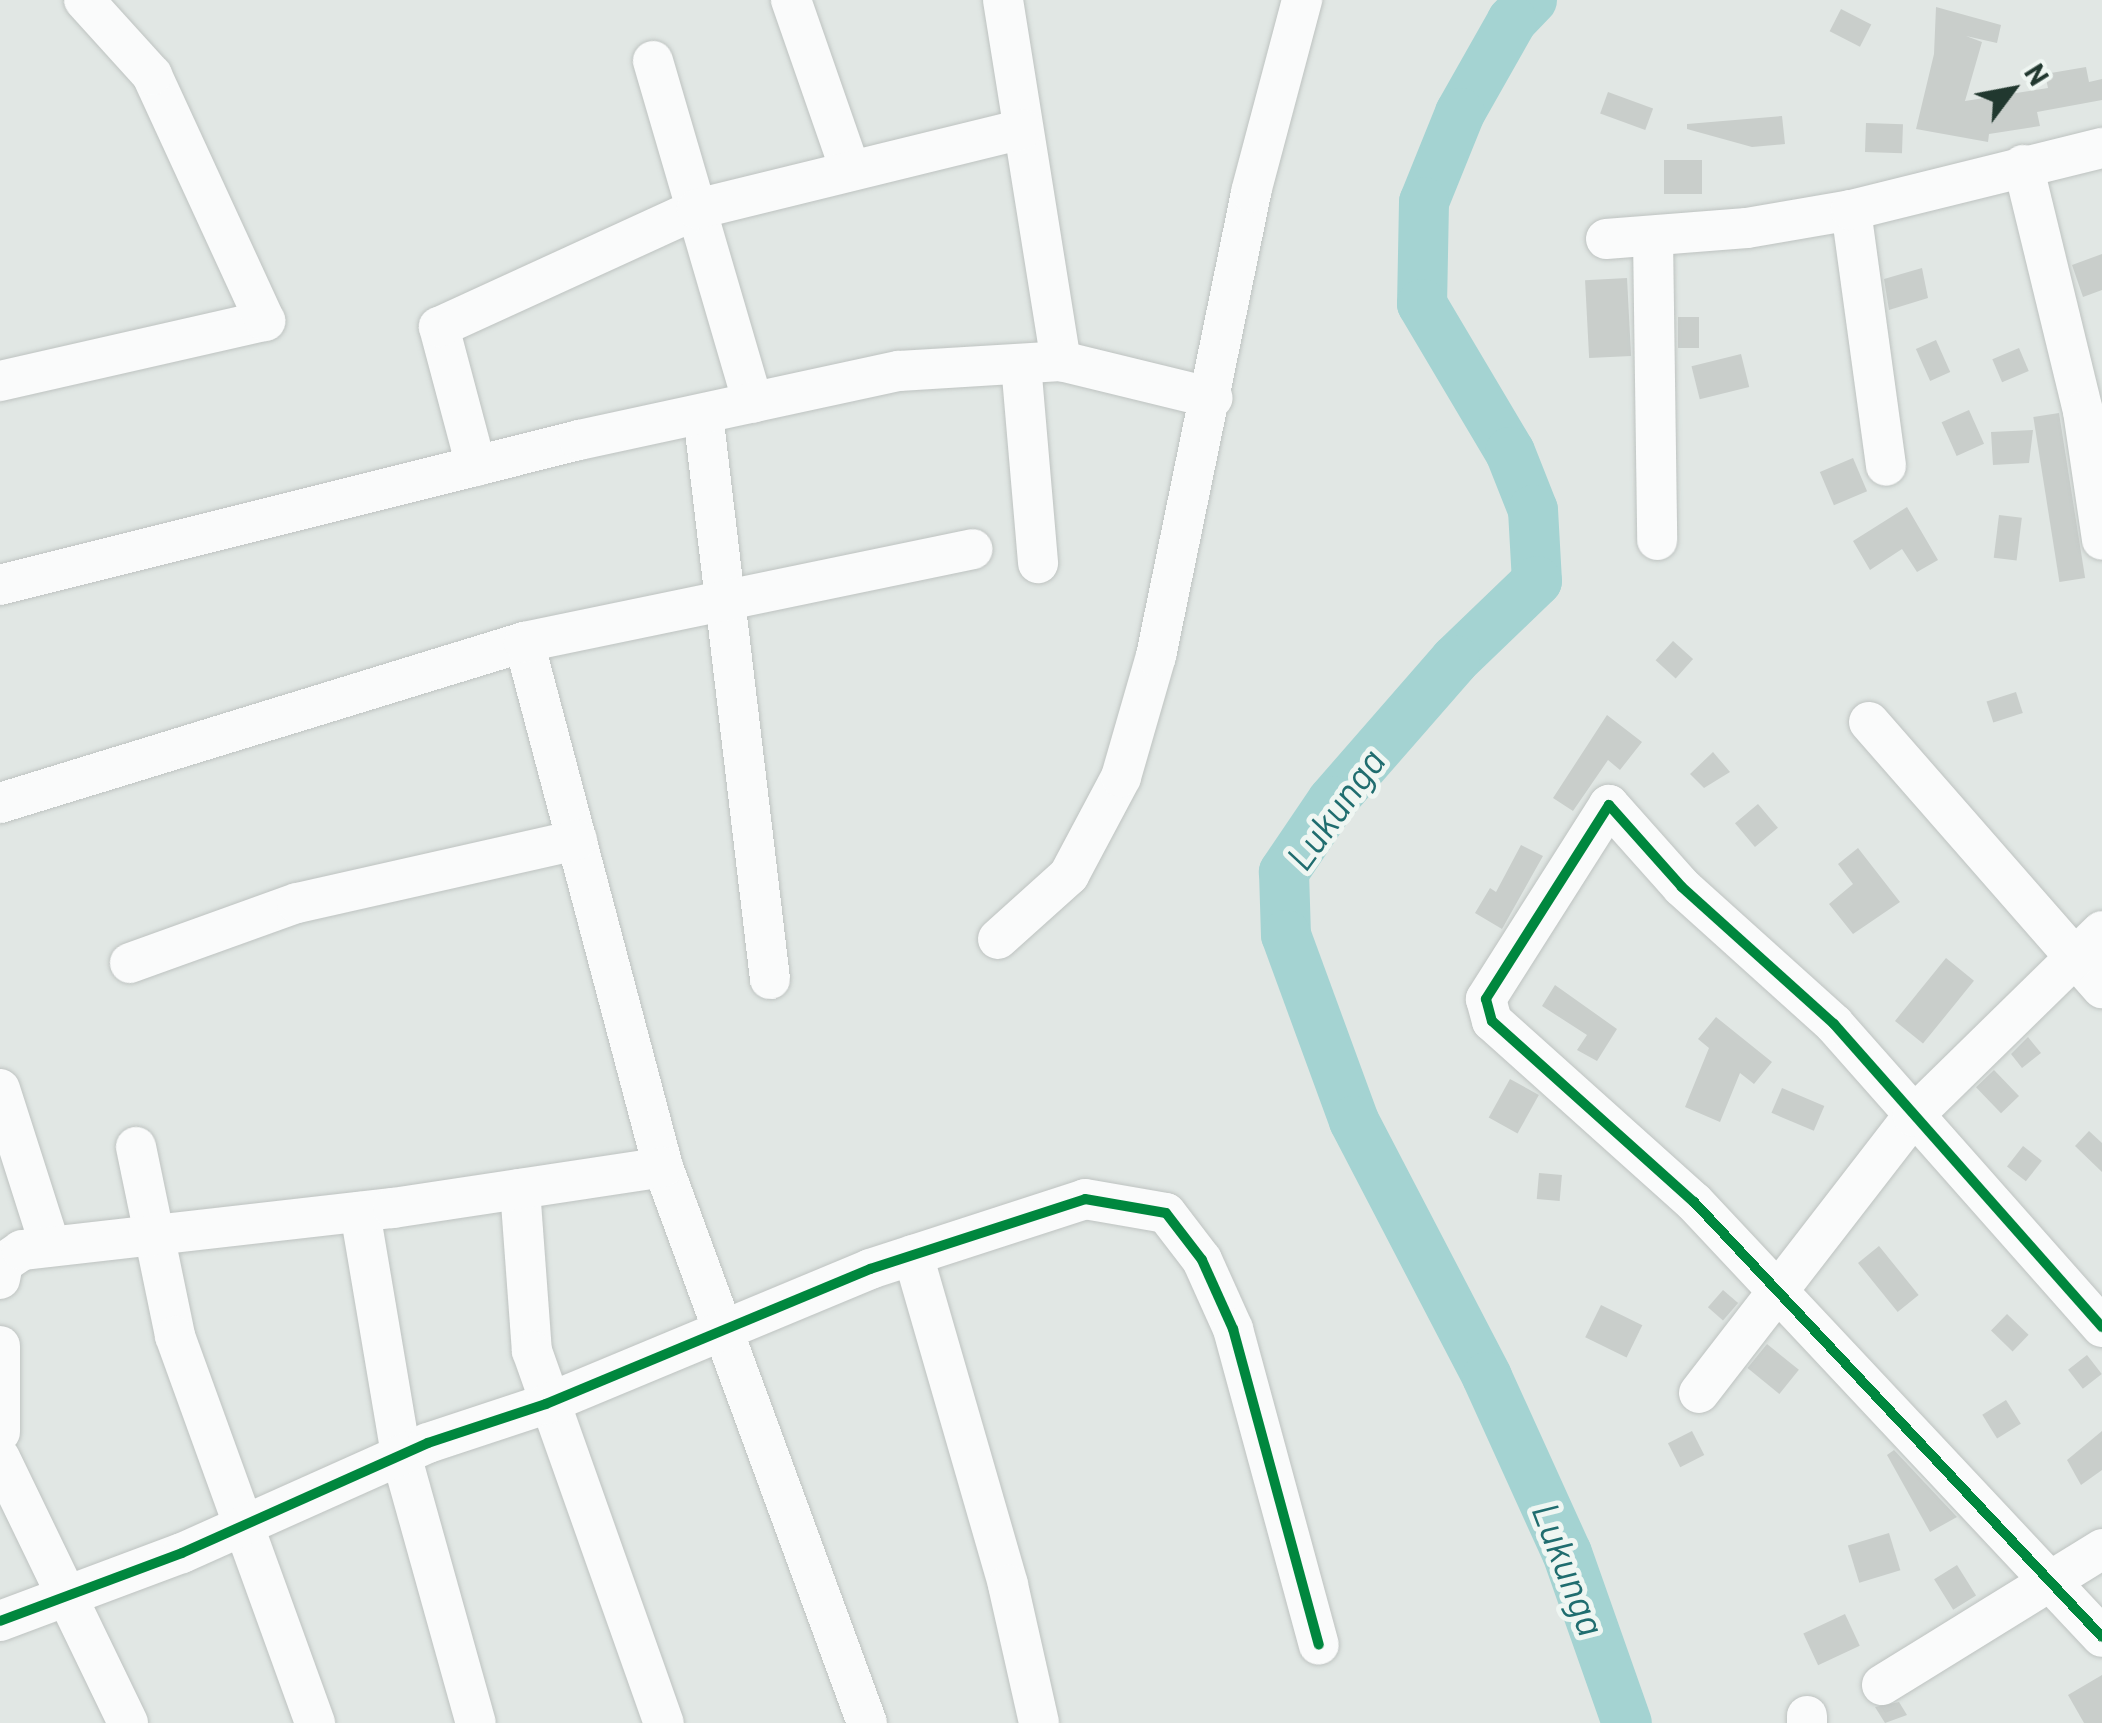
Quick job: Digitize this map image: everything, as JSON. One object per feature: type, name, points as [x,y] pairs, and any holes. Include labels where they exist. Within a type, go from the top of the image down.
[{"type":"street","points":[[0,381],[265,321],[253,282],[152,75],[84,0]]},
{"type":"street","points":[[790,0],[850,169]]},
{"type":"street","points":[[1003,0],[1022,129],[1041,362],[1038,563]]},
{"type":"street","points":[[998,939],[1069,874],[1121,777],[1156,656],[1214,398],[1251,192],[1302,0]]},
{"type":"street","points":[[653,62],[753,403]]},
{"type":"street","points":[[476,466],[439,327],[696,209],[1022,129]]},
{"type":"street","points":[[1606,239],[1653,237],[1852,210],[2102,148]]},
{"type":"street","points":[[2023,165],[2083,411],[2102,540]]},
{"type":"street","points":[[1852,210],[1886,466]]},
{"type":"street","points":[[1653,237],[1657,540]]},
{"type":"street","points":[[0,585],[476,466],[899,372],[1041,362],[1214,398]]},
{"type":"street","points":[[703,414],[770,979]]},
{"type":"street","points":[[0,803],[524,642],[972,549]]},
{"type":"street","points":[[524,642],[663,1167],[867,1723]]},
{"type":"street","points":[[1869,722],[2088,944],[2102,988]]},
{"type":"street","points":[[2102,1327],[1834,1024],[1682,887],[1609,805],[1486,999],[1492,1020],[1694,1202],[2102,1637]]},
{"type":"street","points":[[130,963],[297,903],[577,840]]},
{"type":"street","points":[[1699,1393],[1913,1116],[2088,944]]},
{"type":"street","points":[[0,1090],[50,1246]]},
{"type":"street","points":[[136,1146],[176,1336],[247,1524],[315,1723]]},
{"type":"street","points":[[0,1280],[11,1256],[50,1246],[360,1212],[663,1167]]},
{"type":"street","points":[[520,1189],[532,1351],[546,1404],[664,1723]]},
{"type":"street","points":[[0,1621],[247,1524],[401,1455],[546,1404],[913,1255],[1085,1199],[1166,1213],[1202,1260],[1233,1329],[1320,1645]]},
{"type":"street","points":[[360,1212],[401,1455],[476,1723]]},
{"type":"street","points":[[913,1255],[1008,1585],[1040,1723]]},
{"type":"street","points":[[0,1346],[0,1432]]},
{"type":"street","points":[[0,1458],[64,1598],[128,1723]]},
{"type":"street","points":[[1882,1685],[2054,1584],[2102,1549]]},
{"type":"building","points":[[1936,7],[2001,25],[1997,43],[1966,36],[1982,42],[1965,101],[2048,88],[2045,74],[2086,67],[2089,82],[2102,79],[2102,100],[2037,112],[2040,126],[1989,134],[1988,142],[1916,129],[1934,54]]},
{"type":"building","points":[[1841,9],[1871,24],[1860,47],[1830,31]]},
{"type":"building","points":[[1608,92],[1653,108],[1645,130],[1600,114]]},
{"type":"building","points":[[1782,116],[1785,144],[1752,147],[1687,129],[1687,124]]},
{"type":"building","points":[[1866,123],[1903,124],[1902,153],[1865,152]]},
{"type":"building","points":[[1664,160],[1702,160],[1702,194],[1664,194]]},
{"type":"building","points":[[2102,254],[2102,290],[2083,297],[2072,265]]},
{"type":"building","points":[[1922,268],[1928,298],[1889,310],[1884,279]]},
{"type":"building","points":[[1627,278],[1631,356],[1589,358],[1585,280]]},
{"type":"building","points":[[1678,317],[1699,317],[1699,348],[1678,348]]},
{"type":"building","points":[[1936,340],[1950,372],[1930,381],[1916,349]]},
{"type":"building","points":[[2019,348],[2029,371],[2002,382],[1992,359]]},
{"type":"building","points":[[1741,354],[1749,387],[1700,399],[1692,366]]},
{"type":"building","points":[[1969,410],[1984,444],[1957,456],[1942,422]]},
{"type":"building","points":[[2059,413],[2085,578],[2059,582],[2033,417]]},
{"type":"building","points":[[2033,430],[2029,463],[1993,465],[1991,432]]},
{"type":"building","points":[[1853,458],[1867,491],[1834,505],[1820,472]]},
{"type":"building","points":[[1907,507],[1938,560],[1917,572],[1902,549],[1870,570],[1853,541]]},
{"type":"building","points":[[1999,515],[2022,518],[2017,560],[1994,558]]},
{"type":"building","points":[[1673,641],[1693,659],[1676,678],[1656,660]]},
{"type":"building","points":[[2016,692],[2023,713],[1993,723],[1987,702]]},
{"type":"building","points":[[1607,715],[1642,742],[1620,770],[1608,760],[1573,811],[1553,798]]},
{"type":"building","points":[[1713,752],[1730,772],[1704,788],[1690,774]]},
{"type":"building","points":[[1758,804],[1778,828],[1755,847],[1735,823]]},
{"type":"building","points":[[1521,845],[1543,856],[1502,929],[1475,913],[1490,888],[1496,892]]},
{"type":"building","points":[[1858,848],[1900,902],[1853,934],[1829,904],[1853,884],[1838,864]]},
{"type":"building","points":[[1946,958],[1974,981],[1923,1044],[1895,1021]]},
{"type":"building","points":[[1555,985],[1617,1029],[1597,1061],[1577,1050],[1587,1035],[1542,1006]]},
{"type":"building","points":[[1716,1017],[1772,1062],[1754,1084],[1740,1073],[1720,1122],[1685,1107],[1709,1048],[1698,1039]]},
{"type":"building","points":[[2028,1037],[2041,1053],[2022,1068],[2011,1054]]},
{"type":"building","points":[[1994,1070],[2019,1096],[2001,1113],[1976,1087]]},
{"type":"building","points":[[1510,1079],[1539,1095],[1518,1133],[1489,1117]]},
{"type":"building","points":[[1782,1088],[1824,1106],[1814,1131],[1771,1113]]},
{"type":"building","points":[[2089,1131],[2102,1143],[2102,1172],[2075,1146]]},
{"type":"building","points":[[2023,1146],[2042,1161],[2026,1181],[2007,1166]]},
{"type":"building","points":[[1539,1173],[1562,1175],[1560,1201],[1537,1199]]},
{"type":"building","points":[[1879,1246],[1919,1295],[1898,1312],[1858,1263]]},
{"type":"building","points":[[1723,1290],[1738,1303],[1723,1320],[1708,1307]]},
{"type":"building","points":[[1601,1305],[1642,1325],[1627,1358],[1585,1337]]},
{"type":"building","points":[[2007,1314],[2029,1335],[2013,1351],[1991,1331]]},
{"type":"building","points":[[1767,1344],[1799,1370],[1779,1394],[1747,1368]]},
{"type":"building","points":[[2087,1355],[2102,1374],[2083,1389],[2068,1370]]},
{"type":"building","points":[[2006,1400],[2021,1424],[1997,1439],[1982,1415]]},
{"type":"building","points":[[1692,1431],[1704,1455],[1680,1467],[1668,1443]]},
{"type":"building","points":[[2102,1431],[2102,1470],[2081,1485],[2067,1460]]},
{"type":"building","points":[[1894,1450],[1957,1517],[1930,1532],[1887,1455]]},
{"type":"building","points":[[1889,1533],[1900,1570],[1859,1583],[1848,1546]]},
{"type":"building","points":[[1957,1565],[1976,1596],[1953,1610],[1934,1579]]},
{"type":"building","points":[[1845,1614],[1860,1646],[1818,1665],[1803,1633]]},
{"type":"building","points":[[2102,1675],[2102,1723],[2084,1723],[2068,1695]]},
{"type":"building","points":[[1899,1702],[1907,1715],[1885,1723],[1875,1707]]},
{"type":"waterway","name":"Lukunga","points":[[1532,0],[1512,21],[1460,113],[1424,202],[1422,304],[1510,452],[1533,510],[1537,581],[1455,660],[1332,801],[1284,872],[1286,935],[1354,1121],[1487,1377],[1567,1553],[1627,1723]]},
{"type":"cycle path","points":[[2102,1327],[1834,1024],[1682,887],[1609,805],[1486,999],[1492,1021],[1694,1202],[2102,1637]]},
{"type":"cycle path","points":[[0,1621],[182,1553],[428,1443],[546,1404],[870,1269],[1085,1199],[1166,1213],[1202,1260],[1233,1329],[1319,1645]]}]
